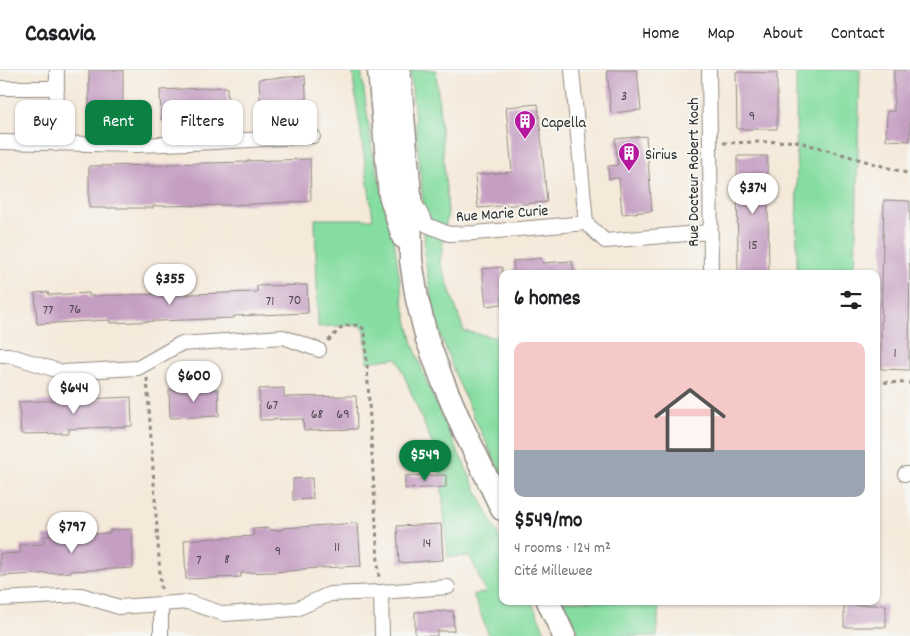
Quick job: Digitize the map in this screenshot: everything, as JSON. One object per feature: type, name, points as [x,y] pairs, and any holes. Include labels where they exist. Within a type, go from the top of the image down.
[{"type":"main road","points":[[379,70],[390,195],[410,260],[417,299],[428,340],[442,382],[499,504]]},
{"type":"main road","points":[[398,70],[410,194],[410,260]]},
{"type":"main road","points":[[550,605],[564,636]]},
{"type":"street","points":[[57,70],[57,100]]},
{"type":"street","points":[[572,70],[586,223],[605,241],[710,232]]},
{"type":"street","name":"Rue Docteur Robert Koch","points":[[709,70],[711,270]]},
{"type":"street","points":[[0,88],[57,88]]},
{"type":"street","points":[[75,144],[137,145],[253,140]]},
{"type":"street","points":[[0,142],[15,143]]},
{"type":"street","name":"Rue Marie Curie","points":[[410,194],[428,224],[449,234],[586,223]]},
{"type":"street","points":[[0,356],[10,355],[62,372],[138,368],[180,344],[283,337],[319,350]]},
{"type":"street","points":[[0,599],[81,595],[119,607],[188,602],[224,614],[296,609],[330,594],[448,587]]},
{"type":"street","points":[[380,592],[382,636]]},
{"type":"street","points":[[161,605],[161,636]]},
{"type":"path","points":[[710,143],[796,141],[910,174]]},
{"type":"path","points":[[319,350],[343,326],[359,325],[364,330],[380,592]]},
{"type":"path","points":[[146,363],[161,605]]},
{"type":"path","points":[[880,382],[910,382]]},
{"type":"green space","points":[[353,70],[361,70],[373,155],[393,232],[403,302],[413,344],[429,388],[448,431],[499,537],[499,605],[533,605],[547,636],[489,636],[473,594],[486,593],[470,556],[448,557],[440,469],[448,468],[442,452],[435,451],[397,358],[367,362],[365,330],[359,325],[318,327],[315,219],[373,219]]},
{"type":"green space","points":[[410,70],[436,70],[448,212],[440,262],[464,331],[499,337],[499,470],[456,377],[441,336],[425,259],[423,200]]},
{"type":"green space","points":[[796,70],[860,70],[855,270],[797,270]]},
{"type":"green space","points":[[565,605],[659,605],[657,636],[580,636]]},
{"type":"building","points":[[89,70],[123,70],[123,100],[89,100]]},
{"type":"building","points":[[607,70],[637,70],[641,110],[611,113]]},
{"type":"building","points":[[894,70],[910,70],[910,141],[886,140],[887,111],[894,111]]},
{"type":"building","points":[[736,72],[777,73],[777,129],[737,129]]},
{"type":"building","points":[[305,76],[306,100],[260,100],[259,79]]},
{"type":"building","points":[[227,87],[227,100],[162,100],[161,120],[160,90]]},
{"type":"building","name":"Capella","points":[[538,104],[547,202],[478,208],[475,175],[512,172],[506,107]]},
{"type":"building","name":"Sirius","points":[[646,136],[652,211],[622,214],[619,178],[609,179],[608,166],[618,165],[615,139]]},
{"type":"building","points":[[737,156],[767,156],[769,270],[738,270]]},
{"type":"building","points":[[310,159],[311,201],[153,206],[153,208],[89,208],[89,166],[168,165]]},
{"type":"building","points":[[884,200],[910,201],[909,370],[881,369]]},
{"type":"building","points":[[541,258],[542,263],[572,261],[573,270],[514,270],[513,261]]},
{"type":"building","points":[[502,267],[502,270],[499,270],[499,304],[486,306],[482,269]]},
{"type":"building","points":[[307,285],[308,313],[234,316],[234,318],[110,323],[109,320],[37,324],[35,293],[48,292],[49,295],[89,293],[89,296],[159,295],[257,292],[257,286]]},
{"type":"building","points":[[284,388],[284,397],[356,396],[357,429],[304,430],[303,419],[260,420],[259,389]]},
{"type":"building","points":[[218,389],[219,416],[170,418],[169,390]]},
{"type":"building","points":[[131,397],[132,426],[68,429],[68,433],[21,434],[19,402]]},
{"type":"building","points":[[446,475],[446,487],[405,489],[405,476]]},
{"type":"building","points":[[312,478],[313,499],[293,500],[293,479]]},
{"type":"building","points":[[358,523],[361,566],[241,573],[241,577],[186,579],[184,540],[254,536],[253,529],[269,528],[271,530],[282,530],[283,528]]},
{"type":"building","points":[[441,524],[443,560],[399,563],[397,526]]},
{"type":"building","points":[[132,529],[133,568],[0,576],[0,554],[21,553],[20,545],[44,544],[44,536],[110,533],[110,530]]},
{"type":"building","points":[[844,605],[886,605],[886,627],[844,627]]},
{"type":"building","points":[[453,611],[454,631],[437,631],[437,636],[415,636],[415,612]]},
{"type":"place","name":"Capella","points":[[525,140]]},
{"type":"place","name":"Sirius","points":[[629,172]]}]
